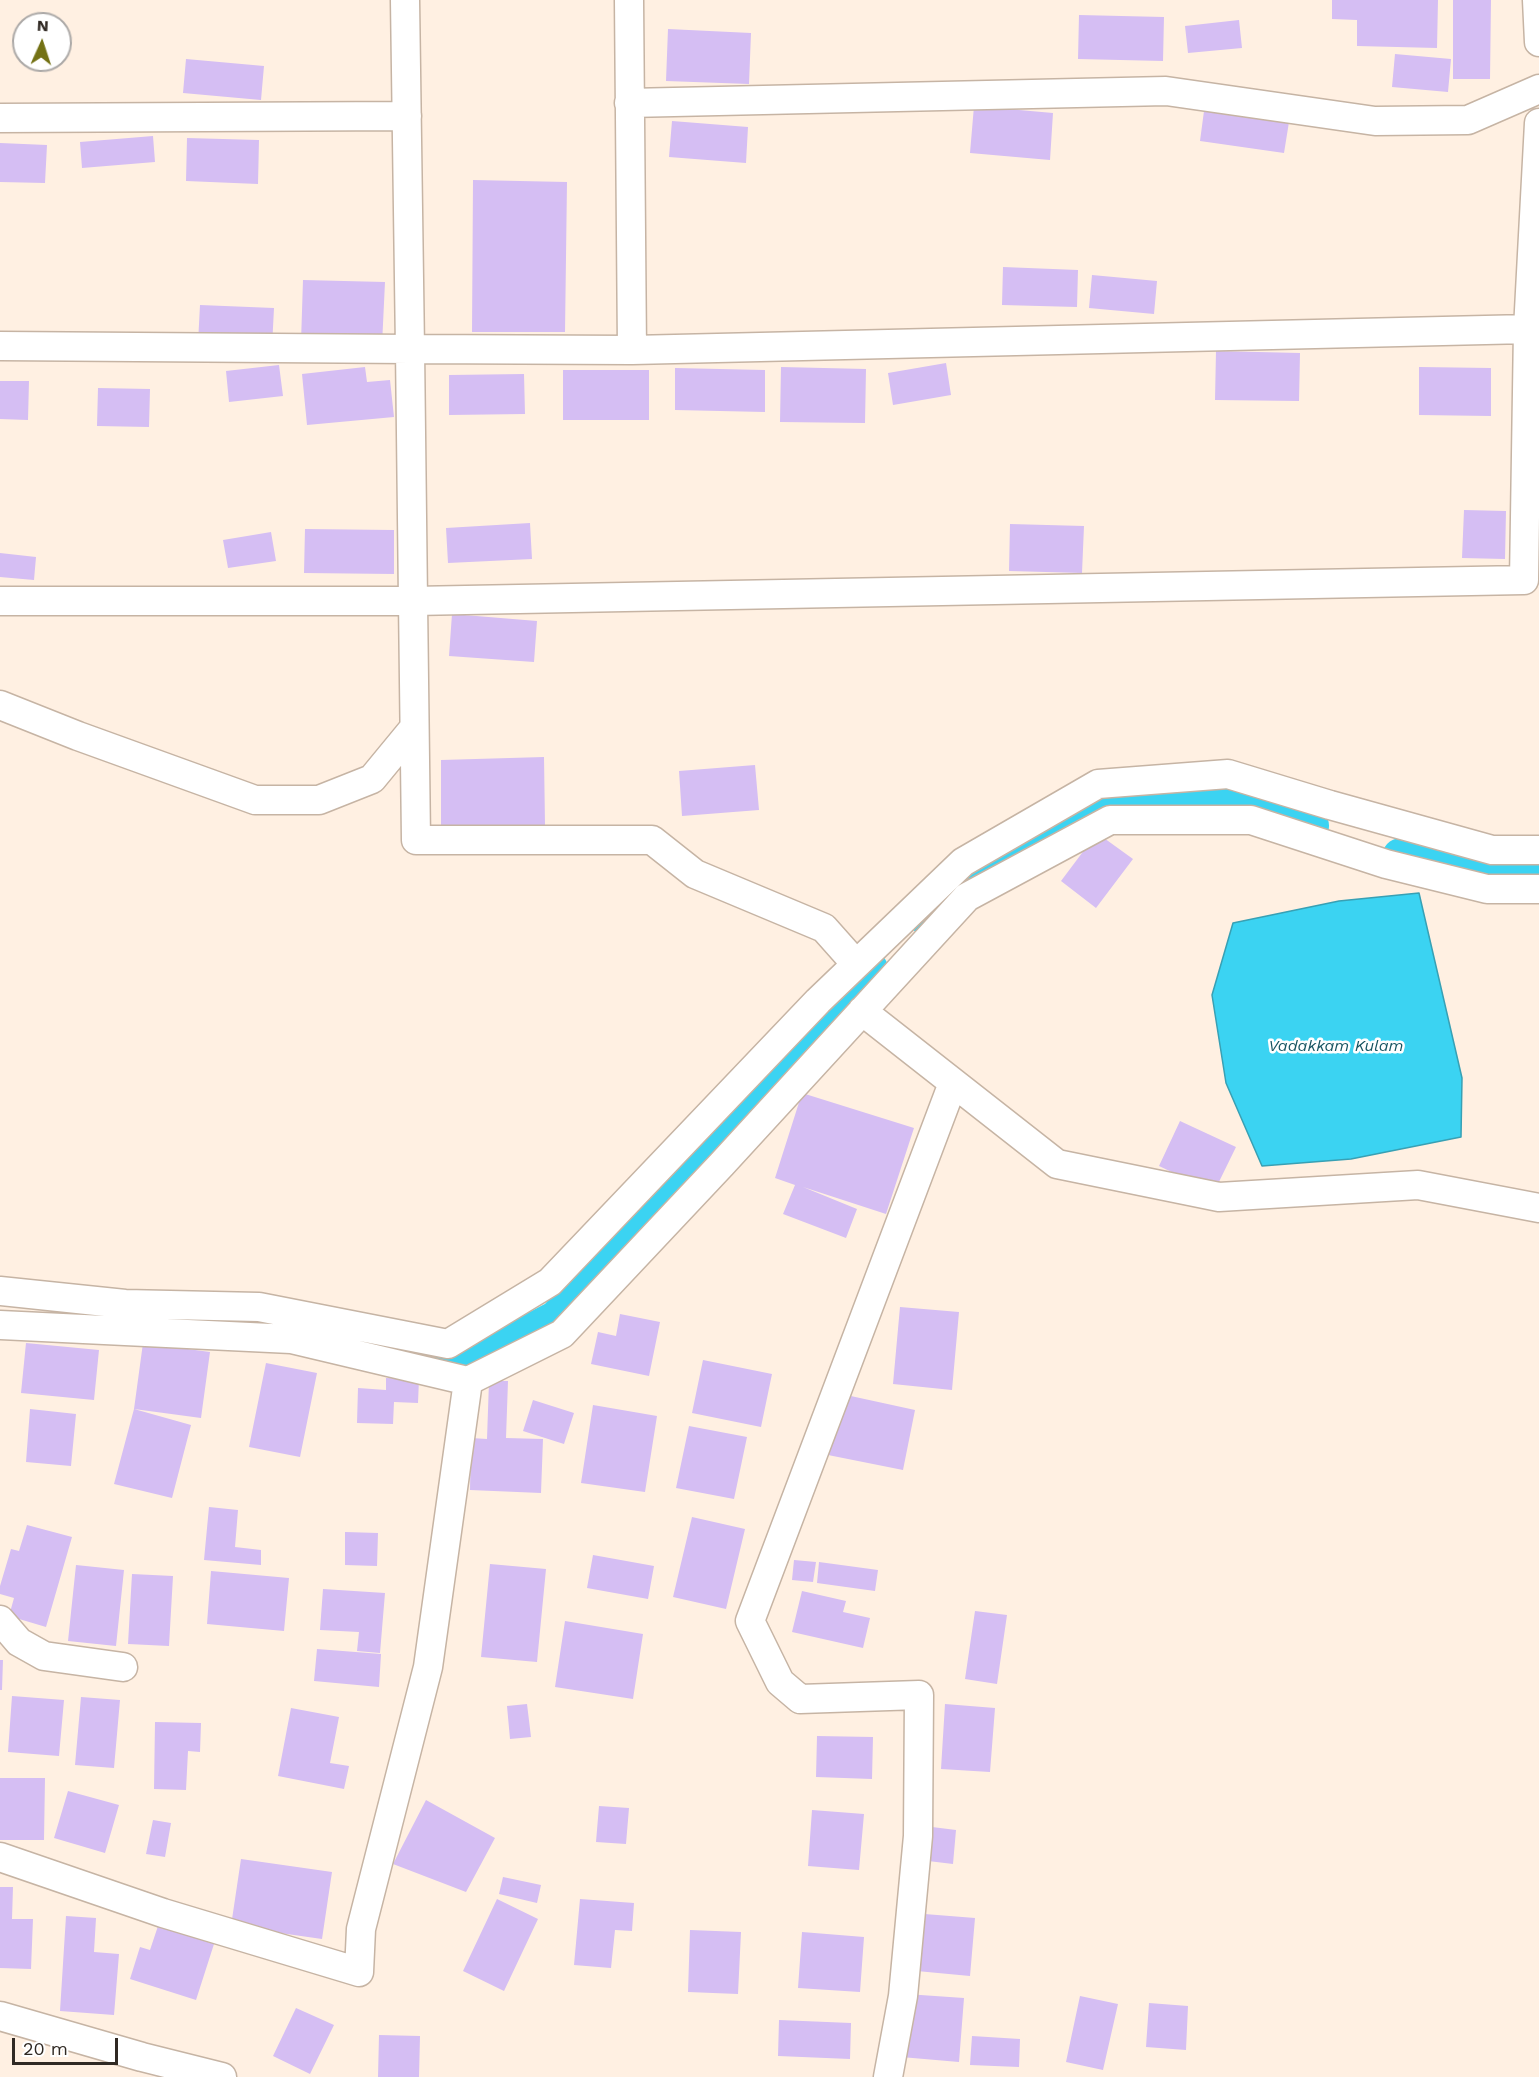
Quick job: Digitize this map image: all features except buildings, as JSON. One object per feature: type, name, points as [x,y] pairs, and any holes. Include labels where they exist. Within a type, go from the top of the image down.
[{"type":"street","points":[[405,0],[416,840],[652,840],[695,874],[824,928],[856,964]]},
{"type":"street","points":[[628,0],[632,350]]},
{"type":"street","points":[[1537,0],[1539,42]]},
{"type":"street","points":[[629,103],[1166,92],[1376,121],[1468,120],[1539,89]]},
{"type":"street","points":[[0,118],[407,116]]},
{"type":"street","points":[[0,601],[413,601],[1531,580],[1539,123]]},
{"type":"street","points":[[0,346],[632,350],[1534,329]]},
{"type":"street","points":[[0,705],[78,736],[255,800],[320,800],[372,779],[414,728]]},
{"type":"street","points":[[0,1291],[125,1304],[259,1307],[448,1344],[550,1282],[818,1001],[963,862],[1098,784],[1228,774],[1492,850],[1539,850]]},
{"type":"street","points":[[0,1325],[291,1339],[468,1381],[562,1334],[967,897],[1110,820],[1251,819],[1386,864],[1487,889],[1539,889]]},
{"type":"street","points":[[862,1011],[1057,1164],[1219,1197],[1418,1185],[1539,1208]]},
{"type":"street","points":[[888,2077],[903,1996],[918,1836],[919,1695],[800,1699],[780,1682],[750,1622],[953,1083]]},
{"type":"street","points":[[0,1857],[164,1913],[358,1972],[361,1929],[428,1667],[468,1381]]},
{"type":"street","points":[[0,1620],[19,1642],[44,1656],[123,1667]]},
{"type":"street","points":[[0,2016],[142,2057],[222,2077]]},
{"type":"water","name":"Vadakkam Kulam","points":[[1419,893],[1462,1078],[1461,1137],[1351,1159],[1262,1166],[1226,1083],[1212,995],[1233,923],[1339,901]]},
{"type":"waterway","points":[[925,915],[954,886],[1110,806],[1253,805],[1310,826]]},
{"type":"waterway","points":[[1401,857],[1494,872],[1539,874]]},
{"type":"waterway","points":[[444,1364],[463,1368],[557,1319],[845,993],[869,969]]}]
